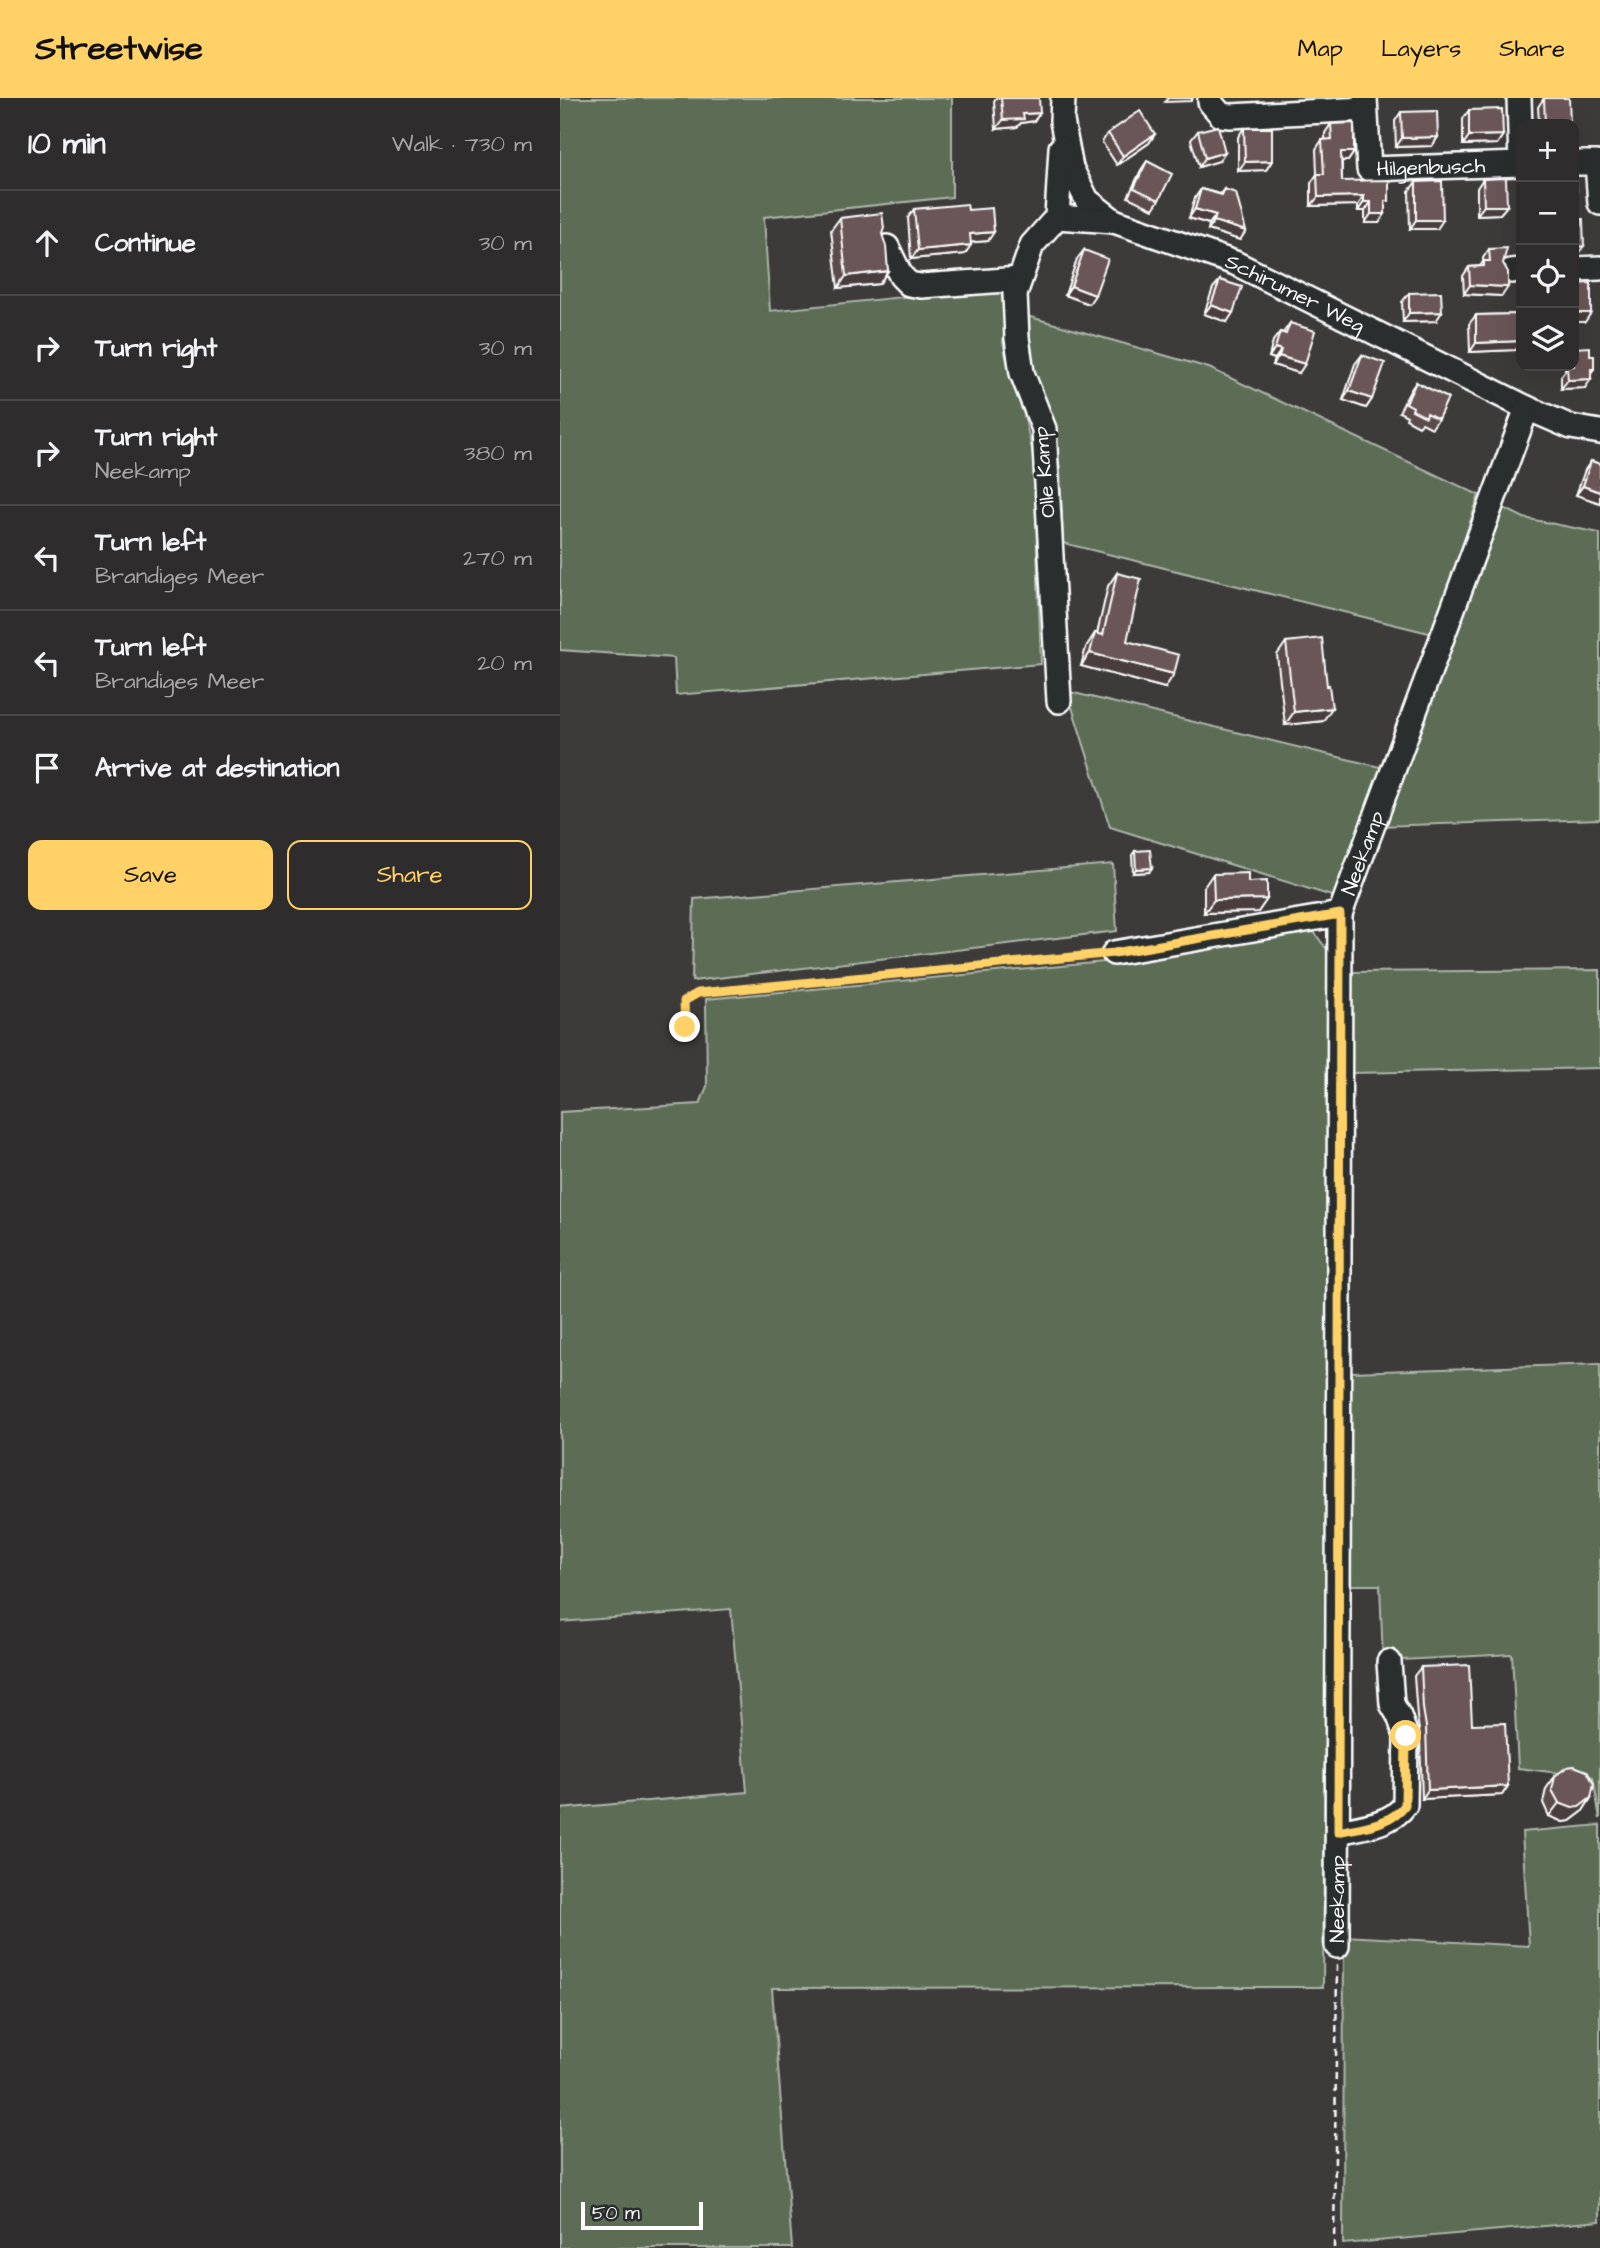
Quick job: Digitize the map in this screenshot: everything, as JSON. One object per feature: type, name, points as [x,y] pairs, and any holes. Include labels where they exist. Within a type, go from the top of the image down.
[{"type":"street","points":[[1210,98],[1210,102],[1221,115],[1230,116],[1365,104]]},
{"type":"street","points":[[1519,98],[1520,119]]},
{"type":"street","name":"Hilgenbusch","points":[[1365,104],[1369,169],[1516,164]]},
{"type":"street","points":[[1063,109],[1057,217],[1114,221]]},
{"type":"street","name":"Schirumer Weg","points":[[1063,109],[1071,168],[1087,200],[1114,221],[1235,263],[1527,408],[1571,426],[1600,432]]},
{"type":"street","points":[[1579,163],[1597,163],[1600,203]]},
{"type":"street","name":"Olle Kamp","points":[[1057,217],[1032,246],[1015,294],[1022,373],[1044,429],[1059,701]]},
{"type":"street","points":[[887,247],[901,276],[909,284],[921,286],[1020,279]]},
{"type":"street","points":[[1579,269],[1600,268]]},
{"type":"street","name":"Neekamp","points":[[1337,1946],[1340,914],[1527,408]]},
{"type":"street","points":[[1114,953],[1340,914]]},
{"type":"street","points":[[1338,1832],[1395,1816],[1405,1805],[1406,1736],[1392,1704],[1389,1662]]},
{"type":"path","points":[[685,1027],[684,1001],[698,993],[1114,953]]},
{"type":"path","name":"Neekamp","points":[[1334,2248],[1337,1946]]},
{"type":"green space","points":[[560,98],[952,98],[952,197],[764,217],[770,311],[997,287],[1009,299],[1003,342],[1034,458],[1041,664],[676,695],[674,658],[560,650]]},
{"type":"green space","points":[[1027,316],[1209,368],[1479,495],[1433,634],[1063,543],[1060,468],[1051,421],[1028,351]]},
{"type":"green space","points":[[1504,508],[1524,518],[1600,533],[1600,819],[1379,826]]},
{"type":"green space","points":[[1070,692],[1384,768],[1335,897],[1110,827],[1072,707]]},
{"type":"green space","points":[[1113,864],[1117,931],[692,981],[694,899]]},
{"type":"green space","points":[[1314,932],[1331,955],[1323,1987],[772,1988],[792,2248],[560,2248],[560,1809],[747,1792],[731,1609],[560,1622],[560,1112],[700,1104],[707,1086],[706,999],[1104,962],[1275,934]]},
{"type":"green space","points":[[1600,970],[1600,1068],[1351,1073],[1348,972]]},
{"type":"green space","points":[[1600,1364],[1600,1819],[1593,1777],[1518,1768],[1512,1654],[1383,1661],[1380,1585],[1347,1585],[1351,1372]]},
{"type":"green space","points":[[1600,1825],[1600,2221],[1343,2244],[1344,1936],[1529,1946],[1522,1832]]},
{"type":"building","points":[[1001,98],[1039,98],[1040,113],[1023,114],[1024,119],[1003,120]]},
{"type":"building","points":[[1544,98],[1569,98],[1570,119],[1545,119]]},
{"type":"building","points":[[1502,109],[1503,135],[1469,136],[1469,110]]},
{"type":"building","points":[[1140,111],[1155,134],[1123,156],[1108,133]]},
{"type":"building","points":[[1437,111],[1438,137],[1402,138],[1401,112]]},
{"type":"building","points":[[1354,123],[1354,152],[1341,152],[1342,181],[1389,180],[1389,201],[1385,201],[1385,214],[1371,214],[1371,202],[1364,202],[1364,196],[1318,197],[1317,174],[1324,174],[1322,140],[1332,139],[1331,124]]},
{"type":"building","points":[[1218,126],[1225,152],[1205,158],[1198,131]]},
{"type":"building","points":[[1244,128],[1272,128],[1272,161],[1245,162]]},
{"type":"building","points":[[1147,161],[1172,174],[1159,200],[1134,188]]},
{"type":"building","points":[[1506,178],[1507,206],[1484,206],[1483,179]]},
{"type":"building","points":[[1442,181],[1443,220],[1416,220],[1416,182]]},
{"type":"building","points":[[1201,189],[1222,195],[1224,189],[1236,193],[1246,231],[1214,221],[1216,215],[1195,209]]},
{"type":"building","points":[[967,204],[968,210],[992,208],[994,232],[970,234],[971,245],[918,250],[914,209]]},
{"type":"building","points":[[882,213],[882,234],[888,271],[846,276],[840,218]]},
{"type":"building","points":[[1579,219],[1583,219],[1584,246],[1579,246]]},
{"type":"building","points":[[1507,248],[1503,263],[1508,272],[1508,287],[1470,285],[1469,267],[1484,266],[1484,261],[1490,261],[1489,249]]},
{"type":"building","points":[[1084,250],[1108,259],[1095,295],[1071,286]]},
{"type":"building","points":[[1220,280],[1242,287],[1233,313],[1211,305]]},
{"type":"building","points":[[1591,283],[1591,313],[1579,313],[1579,284]]},
{"type":"building","points":[[1441,292],[1442,312],[1409,313],[1409,293]]},
{"type":"building","points":[[1516,314],[1516,341],[1476,343],[1476,315]]},
{"type":"building","points":[[1290,323],[1315,331],[1305,364],[1279,356],[1281,350],[1275,348],[1280,332],[1286,334]]},
{"type":"building","points":[[1590,347],[1590,356],[1594,356],[1591,379],[1568,380],[1567,371],[1579,371],[1579,348]]},
{"type":"building","points":[[1362,355],[1385,363],[1372,399],[1349,391]]},
{"type":"building","points":[[1416,382],[1448,398],[1438,419],[1412,410],[1413,407],[1406,403]]},
{"type":"building","points":[[1591,461],[1600,464],[1600,492],[1583,486]]},
{"type":"building","points":[[1117,573],[1141,579],[1127,641],[1179,655],[1174,674],[1090,653],[1095,633],[1103,635]]},
{"type":"building","points":[[1322,638],[1332,708],[1294,712],[1286,642]]},
{"type":"building","points":[[1150,850],[1152,868],[1136,869],[1135,851]]},
{"type":"building","points":[[1248,873],[1248,882],[1267,881],[1267,899],[1214,900],[1213,874]]},
{"type":"building","points":[[1469,1665],[1472,1724],[1505,1723],[1508,1786],[1428,1790],[1421,1667]]},
{"type":"building","points":[[1574,1766],[1587,1771],[1594,1784],[1591,1798],[1579,1807],[1572,1808],[1559,1803],[1552,1790],[1555,1776],[1567,1767]]},
{"type":"route","points":[[685,1027],[684,1001],[698,993],[1114,953],[1340,914],[1338,1832],[1385,1820],[1401,1811],[1406,1798],[1406,1736]]}]
